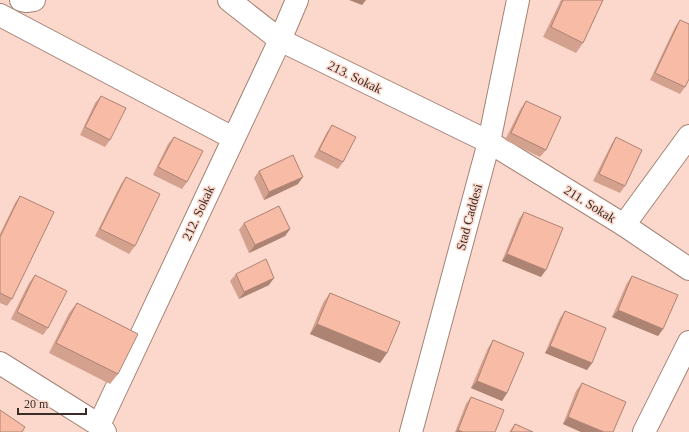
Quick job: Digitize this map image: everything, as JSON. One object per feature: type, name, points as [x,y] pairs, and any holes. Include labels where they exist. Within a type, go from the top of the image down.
[{"type":"street","points":[[21,0],[34,0]]},
{"type":"street","name":"213. Sokak","points":[[229,0],[280,40],[489,142]]},
{"type":"street","name":"212. Sokak","points":[[102,429],[297,0]]},
{"type":"street","name":"Stad Caddesi","points":[[413,431],[489,142],[518,0]]},
{"type":"street","points":[[0,15],[233,138]]},
{"type":"street","points":[[624,225],[689,136]]},
{"type":"street","name":"211. Sokak","points":[[489,142],[624,225],[689,269]]},
{"type":"street","points":[[644,432],[689,342]]},
{"type":"street","points":[[0,363],[102,429]]},
{"type":"building","points":[[563,0],[603,0],[583,43],[551,27]]},
{"type":"building","points":[[680,20],[689,24],[689,79],[685,87],[655,73]]},
{"type":"building","points":[[101,96],[126,108],[110,140],[85,127]]},
{"type":"building","points":[[526,101],[561,117],[546,150],[511,133]]},
{"type":"building","points":[[332,125],[356,137],[343,162],[319,150]]},
{"type":"building","points":[[174,137],[203,151],[187,182],[158,167]]},
{"type":"building","points":[[616,137],[642,150],[625,186],[599,174]]},
{"type":"building","points":[[293,155],[303,177],[269,192],[259,171]]},
{"type":"building","points":[[126,177],[160,194],[135,246],[100,229]]},
{"type":"building","points":[[20,196],[54,212],[12,299],[0,293],[0,237]]},
{"type":"building","points":[[279,206],[290,229],[255,245],[244,223]]},
{"type":"building","points":[[524,212],[563,228],[546,270],[507,254]]},
{"type":"building","points":[[266,259],[274,278],[244,292],[236,274]]},
{"type":"building","points":[[35,275],[67,291],[48,328],[17,312]]},
{"type":"building","points":[[632,276],[678,295],[663,329],[618,310]]},
{"type":"building","points":[[330,293],[400,322],[387,353],[317,324]]},
{"type":"building","points":[[77,303],[138,334],[118,374],[56,343]]},
{"type":"building","points":[[565,311],[606,328],[592,363],[550,346]]},
{"type":"building","points":[[493,340],[524,353],[507,393],[477,381]]},
{"type":"building","points":[[582,383],[626,402],[613,432],[604,432],[568,417]]},
{"type":"building","points":[[471,397],[504,410],[495,432],[463,432],[458,430]]},
{"type":"building","points":[[0,410],[25,427],[22,432],[0,432]]},
{"type":"building","points":[[515,424],[533,432],[511,432]]}]
